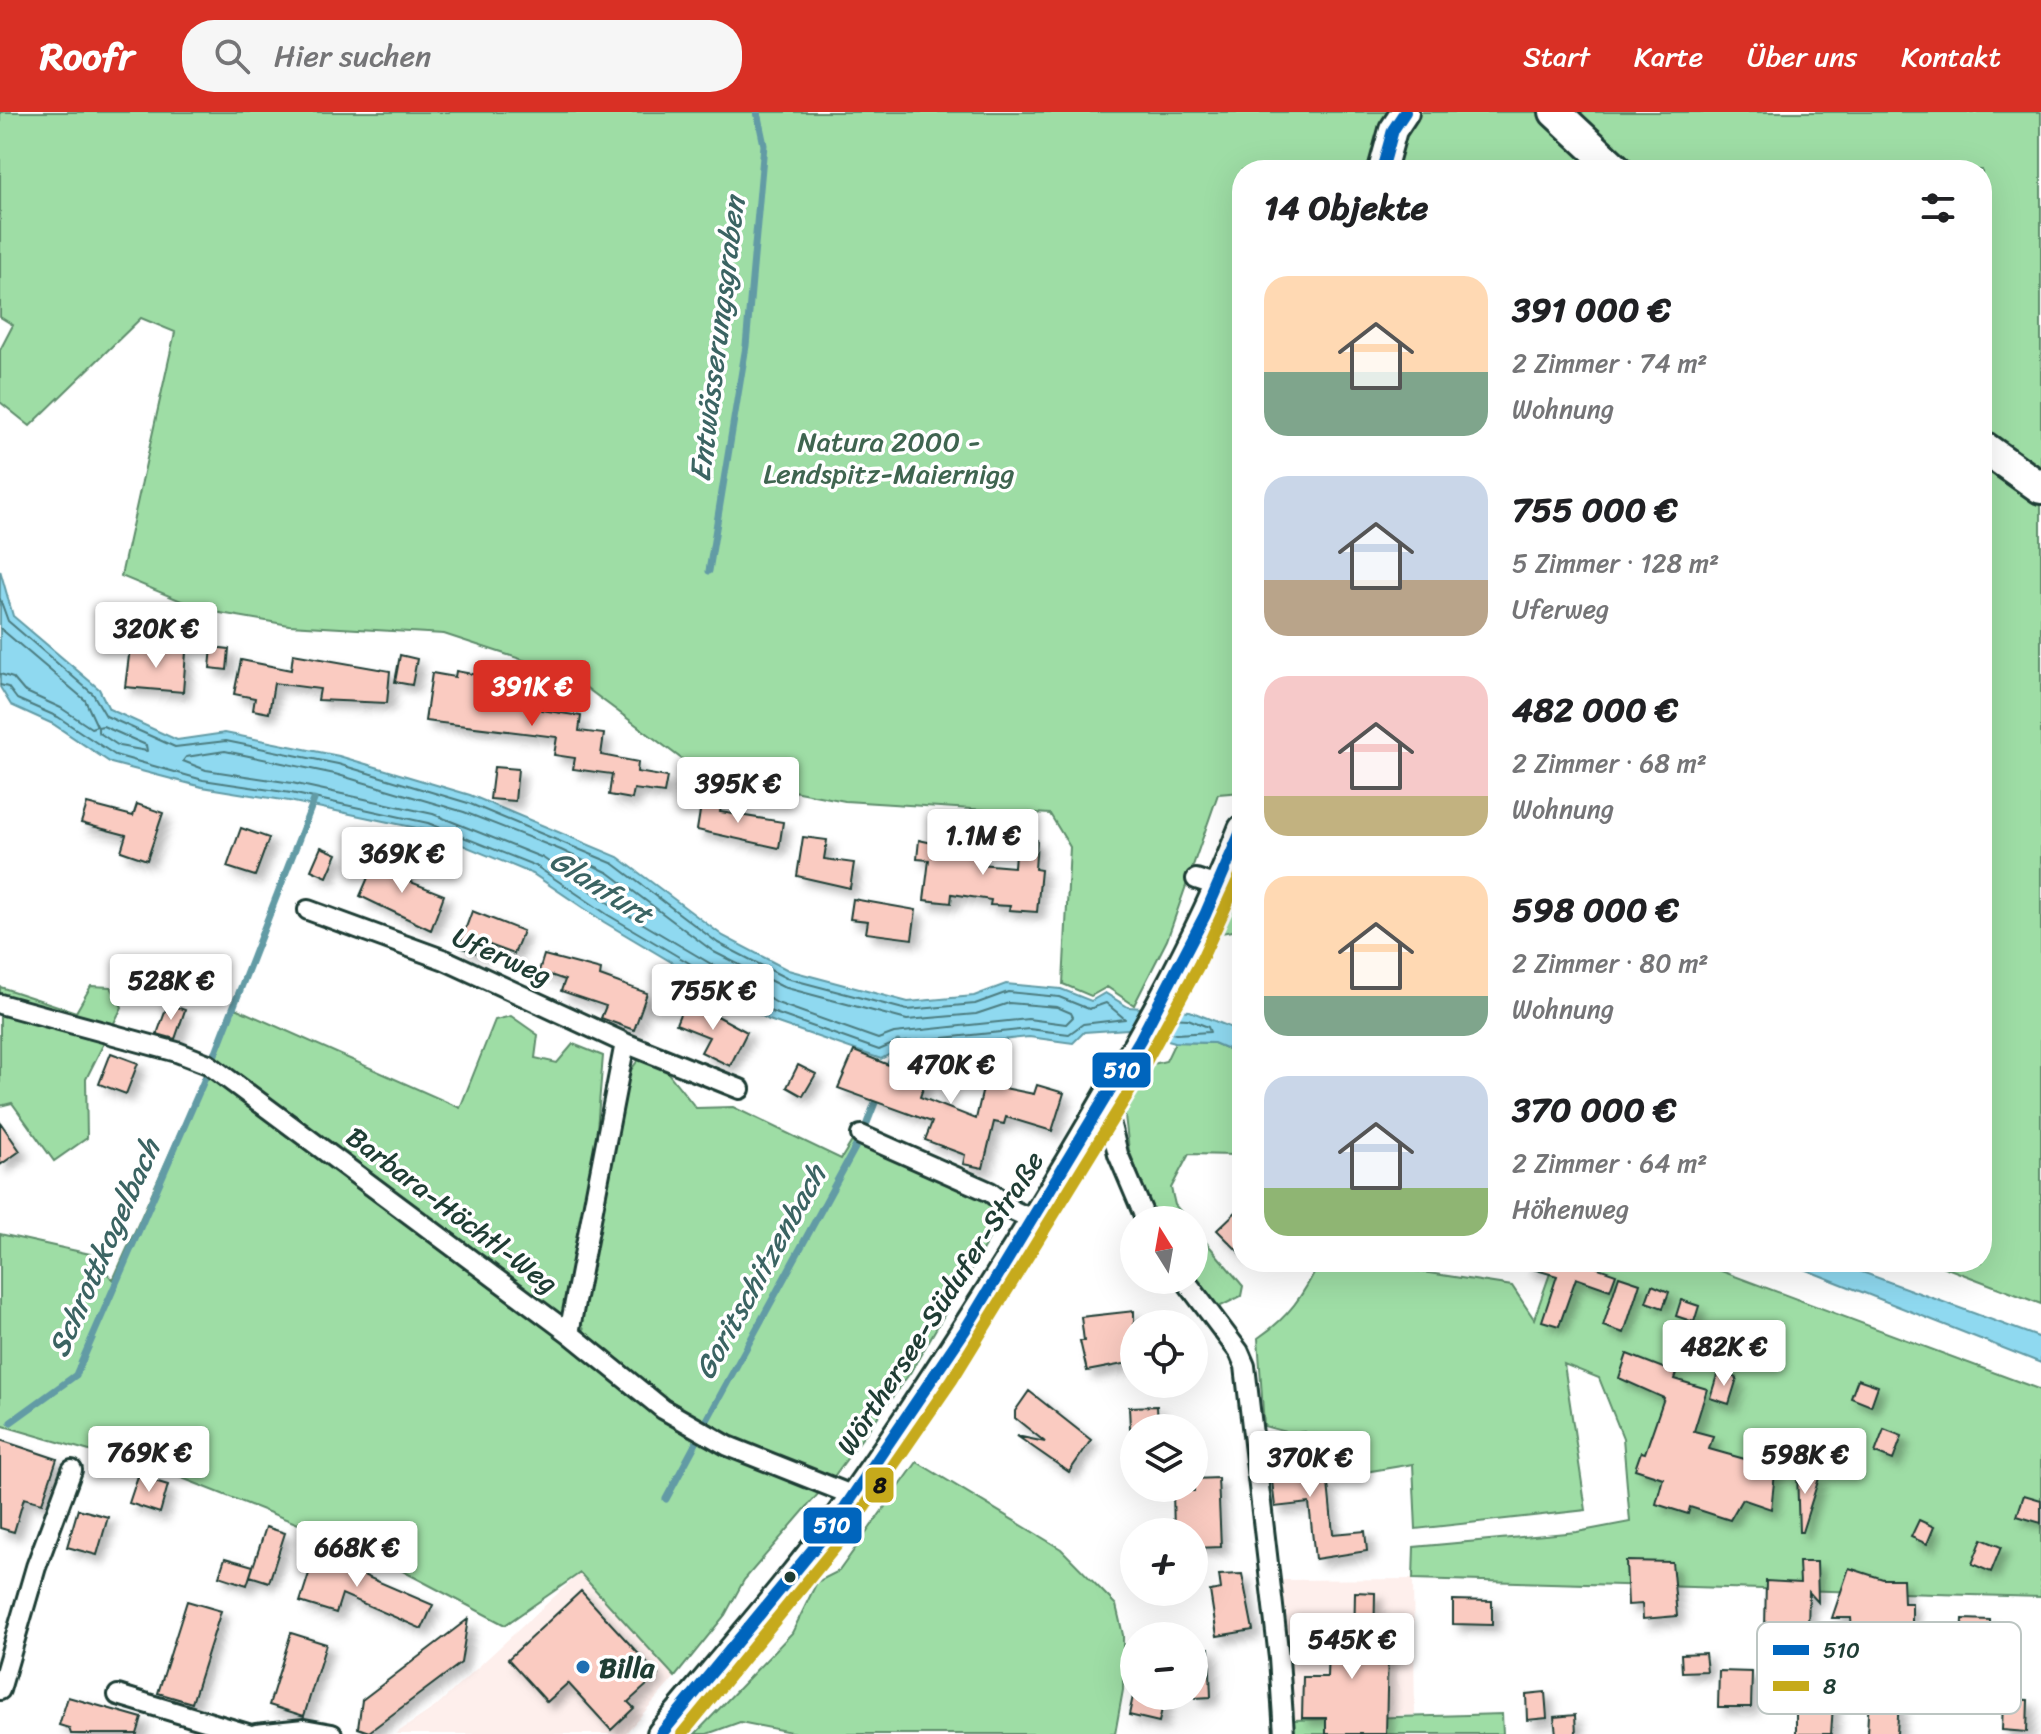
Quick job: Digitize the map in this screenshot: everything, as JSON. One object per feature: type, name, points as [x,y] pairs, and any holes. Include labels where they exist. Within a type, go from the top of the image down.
[{"type":"main road","points":[[1385,160],[1393,130],[1405,112]]},
{"type":"main road","points":[[1555,112],[1606,160]]},
{"type":"main road","points":[[1992,453],[2041,488]]},
{"type":"main road","name":"Wörthersee-Südufer-Straße","points":[[661,1734],[769,1605],[854,1496],[1034,1220],[1191,949],[1208,883],[1232,845]]},
{"type":"street","name":"Uferweg","points":[[308,910],[445,960],[625,1043],[740,1089]]},
{"type":"street","name":"Barbara-Höchtl-Weg","points":[[0,1004],[177,1052],[208,1064],[569,1333],[618,1376],[695,1430],[854,1496]]},
{"type":"street","points":[[569,1333],[625,1043]]},
{"type":"street","points":[[1105,1101],[1118,1154],[1140,1206]]},
{"type":"street","points":[[861,1135],[990,1192],[1014,1211],[1034,1220]]},
{"type":"street","points":[[1196,1294],[1239,1352],[1247,1374],[1279,1658],[1284,1734]]},
{"type":"street","points":[[0,1690],[36,1567],[72,1470]]},
{"type":"street","points":[[118,1695],[248,1734]]},
{"type":"street","points":[[256,1734],[304,1729],[332,1734]]},
{"type":"shaded area","points":[[580,1573],[675,1677],[625,1734],[395,1734],[435,1707]]},
{"type":"shaded area","points":[[1413,1579],[1415,1715],[1293,1720],[1282,1580]]},
{"type":"green space","name":"Natura 2000 - Lendspitz-Maiernigg","points":[[0,112],[2041,112],[2041,1304],[1957,1272],[1992,1272],[1992,160],[1232,160],[1232,793],[1218,794],[1167,940],[1134,1005],[1107,987],[1091,996],[1063,984],[1070,847],[1050,814],[845,801],[767,786],[690,765],[569,675],[444,634],[289,625],[203,610],[121,576],[175,332],[141,318],[30,426],[0,402],[0,350],[13,325],[0,317]]},
{"type":"green space","points":[[1232,897],[1232,931],[1217,934]]},
{"type":"green space","points":[[91,986],[111,987],[122,1007],[86,1079],[87,1138],[54,1161],[12,1103],[0,1106],[0,987],[76,1012]]},
{"type":"green space","points":[[235,1008],[460,1108],[495,1020],[511,1016],[538,1035],[535,1058],[557,1063],[573,1044],[603,1056],[594,1165],[562,1338],[593,1366],[687,1436],[819,1493],[744,1580],[725,1615],[675,1677],[580,1573],[505,1625],[359,1548],[182,1478],[0,1425],[0,1234],[90,1254],[113,1280]]},
{"type":"green space","points":[[1175,1042],[1214,1043],[1232,1051],[1232,1155],[1189,1154],[1171,1188],[1176,1206],[1151,1206],[1129,1150],[1124,1107],[1149,1065],[1166,1061]]},
{"type":"green space","points":[[641,1056],[660,1063],[696,1108],[733,1107],[841,1159],[854,1138],[989,1199],[1004,1213],[910,1373],[832,1479],[700,1425],[665,1403],[587,1338],[580,1319],[626,1077]]},
{"type":"green space","points":[[1208,1245],[1243,1286],[1241,1296],[1217,1308],[1206,1294]]},
{"type":"green space","points":[[1314,1272],[1422,1272],[1512,1286],[1534,1319],[1550,1272],[1724,1272],[2041,1390],[2041,1597],[1413,1579],[1414,1547],[1577,1532],[1630,1522],[1623,1438],[1599,1378],[1564,1364],[1586,1510],[1416,1529],[1413,1464],[1335,1477],[1327,1443],[1264,1426],[1258,1338],[1294,1305]]},
{"type":"green space","points":[[917,1462],[1061,1549],[1116,1605],[1120,1622],[1120,1706],[1115,1734],[801,1734],[740,1722],[707,1734],[695,1734],[792,1633],[817,1582],[839,1571]]},
{"type":"green space","points":[[1502,1714],[1503,1734],[1293,1734],[1293,1720]]},
{"type":"water","name":"Glanfurt","points":[[0,570],[13,616],[99,689],[109,709],[177,740],[225,733],[339,756],[470,795],[618,857],[723,936],[788,970],[908,1002],[974,996],[1006,984],[1061,989],[1091,1001],[1105,993],[1128,1007],[1190,1011],[1232,1028],[1232,1051],[1214,1043],[1175,1042],[1128,1029],[1084,1032],[1073,1043],[1029,1037],[896,1051],[881,1059],[769,1020],[604,922],[533,874],[426,830],[289,801],[202,787],[111,763],[53,724],[11,705],[0,687]]},
{"type":"water","points":[[1811,1272],[1862,1272],[2041,1338],[2041,1363]]},
{"type":"building","points":[[212,647],[229,649],[227,670],[210,668]]},
{"type":"building","points":[[130,648],[186,652],[183,692],[125,687]]},
{"type":"building","points":[[293,654],[390,671],[387,703],[318,700],[320,689],[274,683],[269,713],[253,710],[255,698],[234,694],[241,660],[291,670]]},
{"type":"building","points":[[400,655],[417,659],[412,685],[395,682]]},
{"type":"building","points":[[456,671],[483,676],[481,689],[543,699],[541,710],[581,716],[579,731],[604,734],[601,755],[638,762],[637,772],[667,777],[664,793],[634,789],[632,799],[609,795],[612,774],[573,769],[575,758],[554,755],[557,737],[425,721],[432,673],[455,677]]},
{"type":"building","points":[[494,767],[518,769],[515,801],[490,799]]},
{"type":"building","points":[[702,799],[722,802],[720,812],[783,822],[779,848],[697,830]]},
{"type":"building","points":[[87,804],[133,816],[137,804],[163,813],[147,860],[121,851],[126,835],[81,823]]},
{"type":"building","points":[[241,828],[269,838],[255,876],[227,867]]},
{"type":"building","points":[[803,837],[827,840],[824,859],[854,863],[850,888],[797,876]]},
{"type":"building","points":[[1016,839],[1037,840],[1035,869],[1041,870],[1037,912],[1009,910],[1010,906],[990,905],[991,900],[952,894],[951,903],[924,900],[929,860],[917,859],[919,840],[937,844],[936,850],[980,857],[979,864],[1014,867]]},
{"type":"building","points":[[321,847],[337,854],[327,877],[311,870]]},
{"type":"building","points":[[376,859],[406,872],[403,879],[444,895],[431,930],[360,896]]},
{"type":"building","points":[[853,899],[916,910],[912,939],[866,933],[868,921],[850,919]]},
{"type":"building","points":[[472,911],[523,931],[514,954],[487,944],[483,955],[459,947]]},
{"type":"building","points":[[544,955],[601,970],[600,976],[647,993],[634,1030],[601,1018],[606,1006],[561,991],[565,980],[539,971]]},
{"type":"building","points":[[686,999],[747,1032],[730,1066],[701,1052],[709,1037],[676,1024]]},
{"type":"building","points":[[168,1004],[185,1010],[175,1039],[157,1034]]},
{"type":"building","points":[[854,1051],[926,1080],[920,1097],[976,1119],[984,1084],[1034,1094],[1037,1085],[1064,1093],[1052,1131],[1006,1117],[1004,1124],[994,1122],[983,1168],[963,1164],[965,1155],[925,1140],[932,1122],[838,1088]]},
{"type":"building","points":[[111,1053],[138,1063],[126,1094],[99,1084]]},
{"type":"building","points":[[798,1065],[816,1074],[803,1096],[787,1087]]},
{"type":"building","points":[[0,1122],[20,1151],[0,1165]]},
{"type":"building","points":[[1232,1216],[1232,1245],[1217,1230]]},
{"type":"building","points":[[1543,1272],[1616,1274],[1610,1290],[1576,1278],[1559,1326],[1542,1321],[1557,1276]]},
{"type":"building","points":[[1619,1276],[1640,1283],[1624,1333],[1603,1326]]},
{"type":"building","points":[[1652,1285],[1669,1292],[1663,1308],[1646,1302]]},
{"type":"building","points":[[1681,1300],[1699,1306],[1694,1322],[1676,1316]]},
{"type":"building","points":[[1120,1313],[1120,1365],[1087,1371],[1080,1341],[1084,1341],[1081,1317]]},
{"type":"building","points":[[1627,1354],[1676,1373],[1674,1379],[1707,1389],[1694,1431],[1713,1436],[1709,1449],[1759,1463],[1761,1459],[1776,1464],[1771,1509],[1742,1499],[1730,1520],[1690,1507],[1688,1514],[1656,1504],[1663,1478],[1635,1469],[1641,1452],[1645,1453],[1664,1398],[1619,1378]]},
{"type":"building","points":[[1718,1372],[1737,1378],[1729,1404],[1710,1398]]},
{"type":"building","points":[[1858,1379],[1878,1386],[1871,1406],[1851,1398]]},
{"type":"building","points":[[1029,1391],[1091,1440],[1069,1472],[1017,1436],[1045,1442],[1015,1418],[1015,1411]]},
{"type":"building","points":[[1157,1406],[1157,1414],[1129,1414],[1129,1407]]},
{"type":"building","points":[[1884,1429],[1902,1436],[1893,1460],[1875,1453]]},
{"type":"building","points":[[1305,1432],[1311,1485],[1328,1483],[1333,1534],[1365,1531],[1367,1551],[1315,1559],[1309,1503],[1275,1507],[1270,1463],[1282,1462],[1280,1435]]},
{"type":"building","points":[[0,1440],[57,1459],[42,1503],[24,1498],[14,1532],[0,1528]]},
{"type":"building","points":[[1797,1471],[1819,1478],[1802,1532],[1799,1532]]},
{"type":"building","points":[[138,1476],[168,1485],[160,1513],[129,1503]]},
{"type":"building","points":[[1208,1478],[1218,1478],[1221,1547],[1208,1547],[1208,1518],[1174,1518],[1173,1502],[1208,1502]]},
{"type":"building","points":[[2024,1495],[2041,1500],[2041,1523],[2017,1516]]},
{"type":"building","points":[[78,1509],[108,1517],[97,1555],[67,1547]]},
{"type":"building","points":[[1919,1520],[1934,1527],[1927,1544],[1911,1537]]},
{"type":"building","points":[[266,1527],[285,1533],[269,1582],[250,1576]]},
{"type":"building","points":[[1982,1539],[2001,1547],[1991,1572],[1972,1564]]},
{"type":"building","points":[[318,1545],[353,1556],[349,1569],[433,1605],[422,1629],[342,1594],[336,1613],[300,1602]]},
{"type":"building","points":[[225,1558],[253,1566],[247,1585],[219,1576]]},
{"type":"building","points":[[1626,1561],[1672,1562],[1677,1616],[1643,1619],[1642,1604],[1628,1605]]},
{"type":"building","points":[[1799,1562],[1817,1562],[1818,1602],[1809,1592],[1808,1622],[1765,1622],[1766,1581],[1800,1583]]},
{"type":"building","points":[[1849,1568],[1883,1579],[1903,1579],[1904,1603],[1912,1603],[1912,1622],[1851,1622],[1851,1618],[1832,1618]]},
{"type":"building","points":[[1242,1574],[1253,1630],[1217,1636],[1210,1591],[1221,1589],[1219,1575]]},
{"type":"building","name":"Billa","points":[[581,1591],[658,1675],[628,1702],[634,1708],[611,1730],[568,1683],[547,1702],[508,1659]]},
{"type":"building","points":[[1355,1592],[1375,1593],[1374,1647],[1388,1647],[1386,1734],[1326,1734],[1326,1718],[1302,1718],[1303,1677],[1327,1677],[1328,1646],[1354,1647]]},
{"type":"building","points":[[1453,1600],[1492,1601],[1492,1625],[1453,1624]]},
{"type":"building","points":[[187,1601],[221,1611],[192,1703],[158,1693]]},
{"type":"building","points":[[468,1619],[461,1663],[369,1732],[358,1728],[362,1700]]},
{"type":"building","points":[[1963,1619],[1990,1620],[1990,1622],[1963,1622]]},
{"type":"building","points":[[291,1633],[326,1644],[304,1716],[269,1705]]},
{"type":"building","points":[[1208,1648],[1209,1648],[1211,1697],[1208,1697]]},
{"type":"building","points":[[1705,1653],[1707,1671],[1682,1672],[1681,1654]]},
{"type":"building","points":[[1719,1671],[1752,1672],[1751,1707],[1718,1707]]},
{"type":"building","points":[[1545,1692],[1547,1718],[1527,1720],[1526,1694]]},
{"type":"building","points":[[68,1697],[142,1718],[137,1734],[71,1734],[69,1728],[59,1725]]},
{"type":"building","points":[[2021,1700],[2028,1700],[2027,1732],[2002,1730],[2003,1714],[2021,1714]]},
{"type":"building","points":[[1130,1710],[1162,1710],[1159,1722],[1129,1715]]},
{"type":"building","points":[[1796,1714],[1832,1714],[1831,1734],[1796,1734]]},
{"type":"building","points":[[1868,1714],[1898,1714],[1897,1734],[1867,1734]]},
{"type":"building","points":[[1575,1715],[1576,1734],[1556,1734],[1554,1717]]},
{"type":"waterway","name":"Entwässerungsgraben","points":[[709,571],[746,346],[764,145],[757,112]]},
{"type":"waterway","name":"Schrottkogelbach","points":[[212,1062],[314,800]]},
{"type":"waterway","points":[[887,1072],[898,1043]]},
{"type":"waterway","name":"Schrottkogelbach","points":[[11,1422],[76,1375],[209,1069]]},
{"type":"waterway","points":[[867,1123],[878,1095]]},
{"type":"waterway","name":"Goritschitzenbach","points":[[707,1420],[856,1146]]},
{"type":"waterway","points":[[666,1499],[696,1443]]},
{"type":"transit line","name":"510","points":[[1385,160],[1393,130],[1405,112]]},
{"type":"transit line","name":"510","points":[[661,1734],[833,1525],[965,1330],[1140,1040],[1205,915],[1232,852]]},
{"type":"transit line","name":"8","points":[[682,1734],[846,1534],[952,1380],[1131,1089],[1199,965],[1232,893]]},
{"type":"place","name":"Billa","points":[[583,1667]]}]
